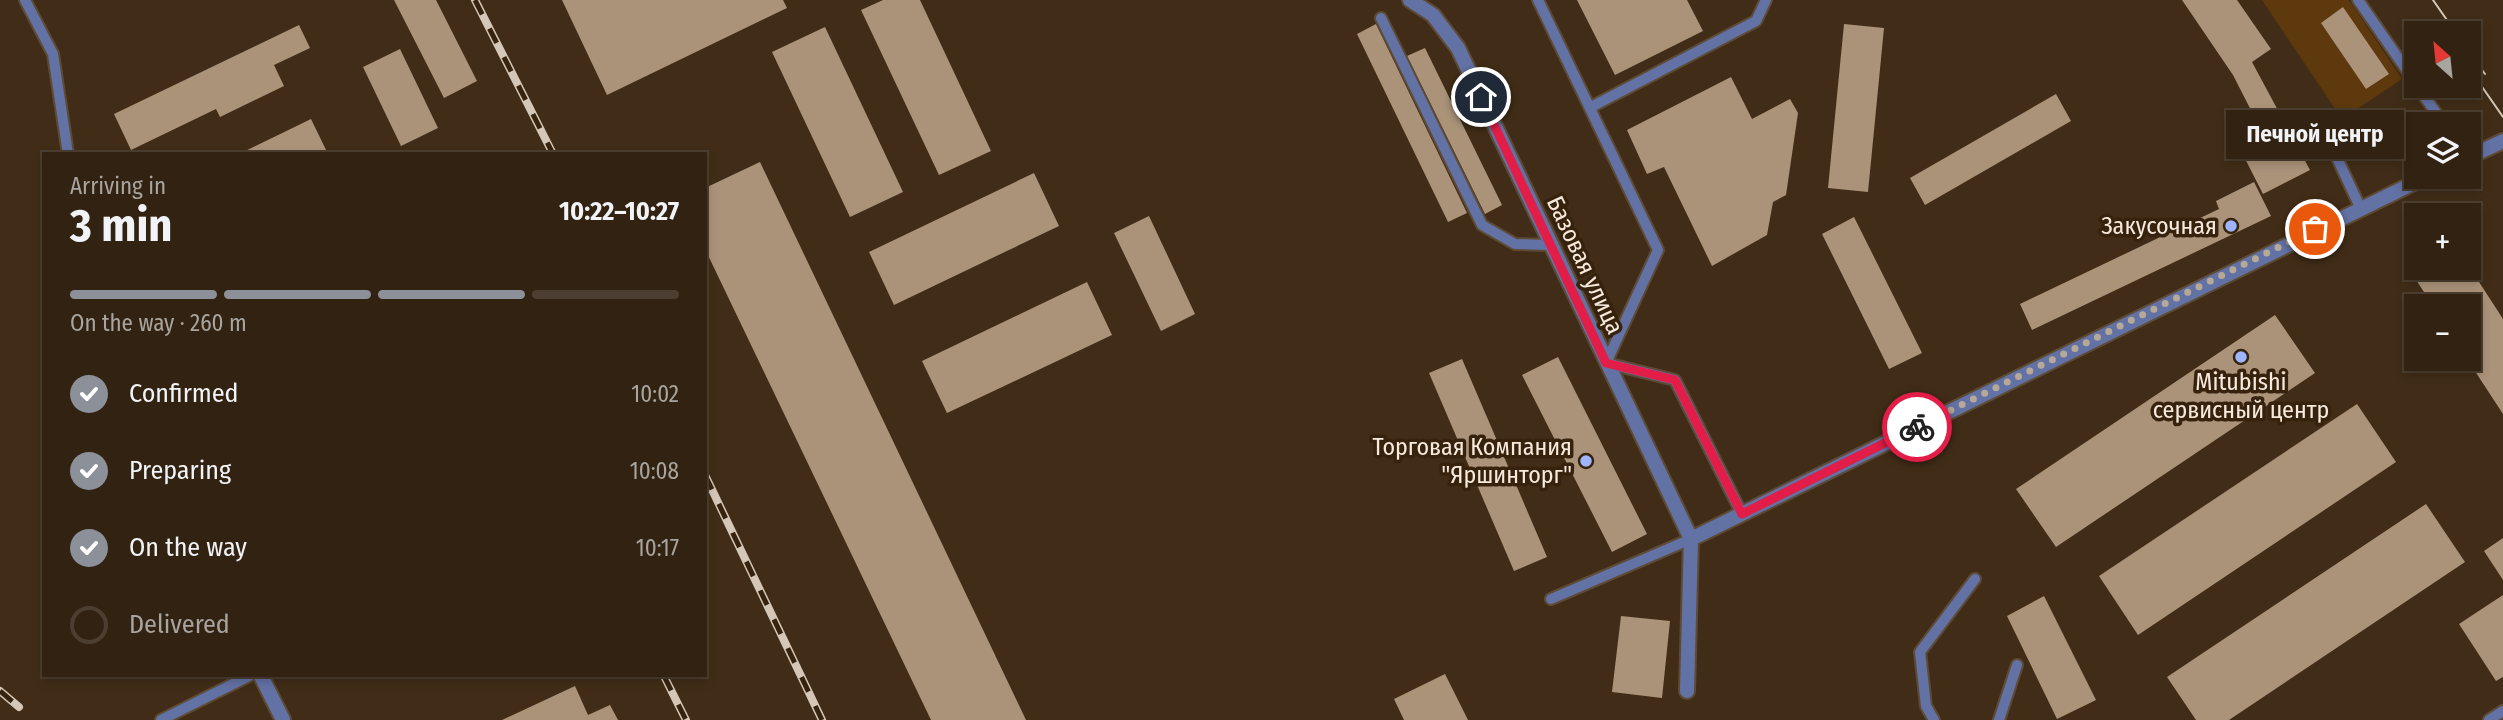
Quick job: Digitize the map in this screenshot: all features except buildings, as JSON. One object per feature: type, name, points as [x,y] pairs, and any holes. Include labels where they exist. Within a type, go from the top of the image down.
[{"type":"street","name":"Базовая улица","points":[[1410,0],[1433,15],[1458,48],[1691,539],[1687,691]]},
{"type":"street","points":[[2481,151],[2503,141]]},
{"type":"street","points":[[1691,539],[2360,206],[2404,187]]},
{"type":"street","points":[[262,677],[283,720]]},
{"type":"lane","points":[[25,0],[53,54],[68,152]]},
{"type":"lane","points":[[1538,0],[1658,250],[1606,363],[1675,380],[1742,514]]},
{"type":"lane","points":[[1591,107],[1756,21],[1766,0]]},
{"type":"lane","points":[[2358,0],[2404,67]]},
{"type":"lane","points":[[1381,18],[1482,225],[1515,244],[1549,244]]},
{"type":"lane","points":[[2338,160],[2360,206]]},
{"type":"lane","points":[[1551,599],[1691,539]]},
{"type":"lane","points":[[1934,720],[1926,706],[1920,652],[1975,579]]},
{"type":"lane","points":[[1999,720],[2017,665]]},
{"type":"lane","points":[[161,720],[247,677]]},
{"type":"lane","points":[[2489,720],[2503,711]]},
{"type":"shaded area","points":[[2262,0],[2349,0],[2402,79],[2342,119]]},
{"type":"tram line","points":[[2433,0],[2448,21]]},
{"type":"tram line","points":[[2482,70],[2485,74]]},
{"type":"tram line","points":[[2482,87],[2503,117]]},
{"type":"railway","points":[[475,0],[552,152]]},
{"type":"railway","points":[[707,479],[822,720]]},
{"type":"railway","points":[[664,677],[686,720]]},
{"type":"railway","points":[[0,691],[19,707]]},
{"type":"way so far","points":[[1917,427],[2315,229]]},
{"type":"place","name":"Закусочная","points":[[2231,226]]},
{"type":"place","name":"Печной центр","points":[[2315,229]]},
{"type":"place","name":"Mitubishi сервисный центр","points":[[2241,357]]},
{"type":"place","name":"Торговая Компания \"Яршинторг\"","points":[[1586,461]]},
{"type":"route","points":[[1481,97],[1606,363],[1675,380],[1742,514],[1917,427]]}]
